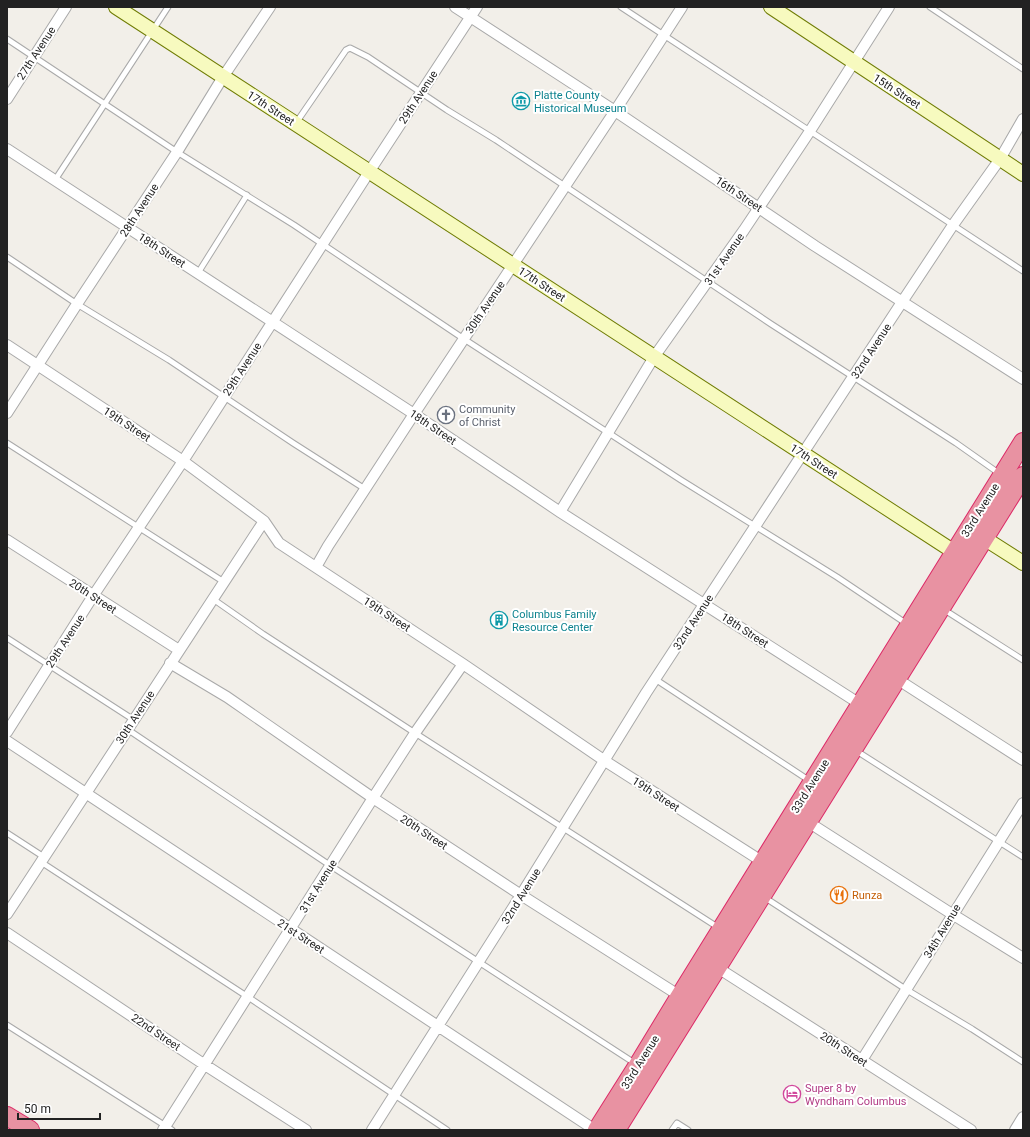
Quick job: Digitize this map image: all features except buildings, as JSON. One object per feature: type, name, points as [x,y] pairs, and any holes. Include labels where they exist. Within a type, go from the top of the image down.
[{"type":"highway","name":"33rd Avenue","points":[[596,1130],[722,930],[770,867],[801,817],[853,750],[941,608],[962,557],[968,529],[1023,442]]},
{"type":"highway","name":"33rd Avenue","points":[[801,817],[812,782],[910,626],[962,557],[984,538],[1023,476]]},
{"type":"highway","name":"33rd Avenue","points":[[616,1130],[763,896],[770,867]]},
{"type":"highway","points":[[7,1116],[30,1130]]},
{"type":"main road","name":"17th Street","points":[[116,7],[962,557]]},
{"type":"main road","name":"15th Street","points":[[771,7],[1023,174]]},
{"type":"main road","points":[[968,529],[1023,563]]},
{"type":"street","name":"27th Avenue","points":[[7,99],[66,7]]},
{"type":"street","name":"28th Avenue","points":[[7,413],[177,152],[223,77],[270,7]]},
{"type":"street","name":"16th Street","points":[[455,7],[615,111],[815,246],[1023,380]]},
{"type":"street","name":"29th Avenue","points":[[7,732],[93,596],[138,527],[184,461],[322,244],[477,7]]},
{"type":"street","name":"30th Avenue","points":[[316,567],[414,414],[565,187],[663,34],[682,7]]},
{"type":"street","name":"31st Avenue","points":[[560,512],[654,357],[759,208],[889,7]]},
{"type":"street","name":"32nd Avenue","points":[[372,1130],[479,962],[655,679],[953,225],[1000,159],[1023,119]]},
{"type":"street","name":"18th Street","points":[[7,148],[414,414],[560,512],[860,704]]},
{"type":"street","name":"19th Street","points":[[7,344],[184,461],[264,521],[279,543],[463,664],[605,761],[770,867]]},
{"type":"street","name":"30th Avenue","points":[[7,914],[264,521]]},
{"type":"street","name":"20th Street","points":[[7,540],[179,650]]},
{"type":"street","name":"20th Street","points":[[170,663],[227,697],[373,798],[521,895],[680,996]]},
{"type":"street","name":"31st Avenue","points":[[167,1129],[205,1065],[373,798],[415,733],[463,664]]},
{"type":"street","points":[[896,679],[1023,760]]},
{"type":"street","name":"21st Street","points":[[7,741],[596,1130]]},
{"type":"street","name":"34th Avenue","points":[[862,1060],[907,990],[952,914],[1023,803]]},
{"type":"street","points":[[801,817],[1023,958]]},
{"type":"street","name":"22nd Street","points":[[7,932],[205,1065],[306,1130]]},
{"type":"street","name":"20th Street","points":[[718,968],[971,1130]]},
{"type":"street","points":[[1015,1130],[1023,1117]]},
{"type":"lane","points":[[55,180],[168,7]]},
{"type":"lane","points":[[621,7],[1023,271]]},
{"type":"lane","points":[[930,7],[1023,69]]},
{"type":"lane","points":[[7,39],[177,152],[247,195],[608,433],[837,577],[910,626]]},
{"type":"lane","points":[[295,124],[346,50],[350,48],[368,57],[496,140],[565,187],[956,443],[1002,475]]},
{"type":"lane","points":[[198,273],[247,195]]},
{"type":"lane","points":[[7,257],[77,304],[169,360],[365,489]]},
{"type":"lane","points":[[7,443],[224,582]]},
{"type":"lane","points":[[213,599],[263,634],[415,733],[722,930]]},
{"type":"lane","points":[[941,608],[1023,660]]},
{"type":"lane","points":[[7,638],[134,720]]},
{"type":"lane","points":[[655,679],[812,782]]},
{"type":"lane","points":[[127,729],[331,866],[638,1065]]},
{"type":"lane","points":[[853,750],[1023,856]]},
{"type":"lane","points":[[7,833],[42,860],[447,1130]]},
{"type":"lane","points":[[763,896],[907,990],[1023,1062]]},
{"type":"lane","points":[[7,1024],[167,1129]]},
{"type":"lane","points":[[672,1130],[677,1123],[688,1130]]},
{"type":"place","name":"Platte County Historical Museum","points":[[521,101]]},
{"type":"place","name":"Community of Christ","points":[[446,415]]},
{"type":"place","name":"Columbus Family Resource Center","points":[[499,620]]},
{"type":"place","name":"Runza","points":[[839,895]]},
{"type":"place","name":"Super 8 by Wyndham Columbus","points":[[792,1094]]}]
